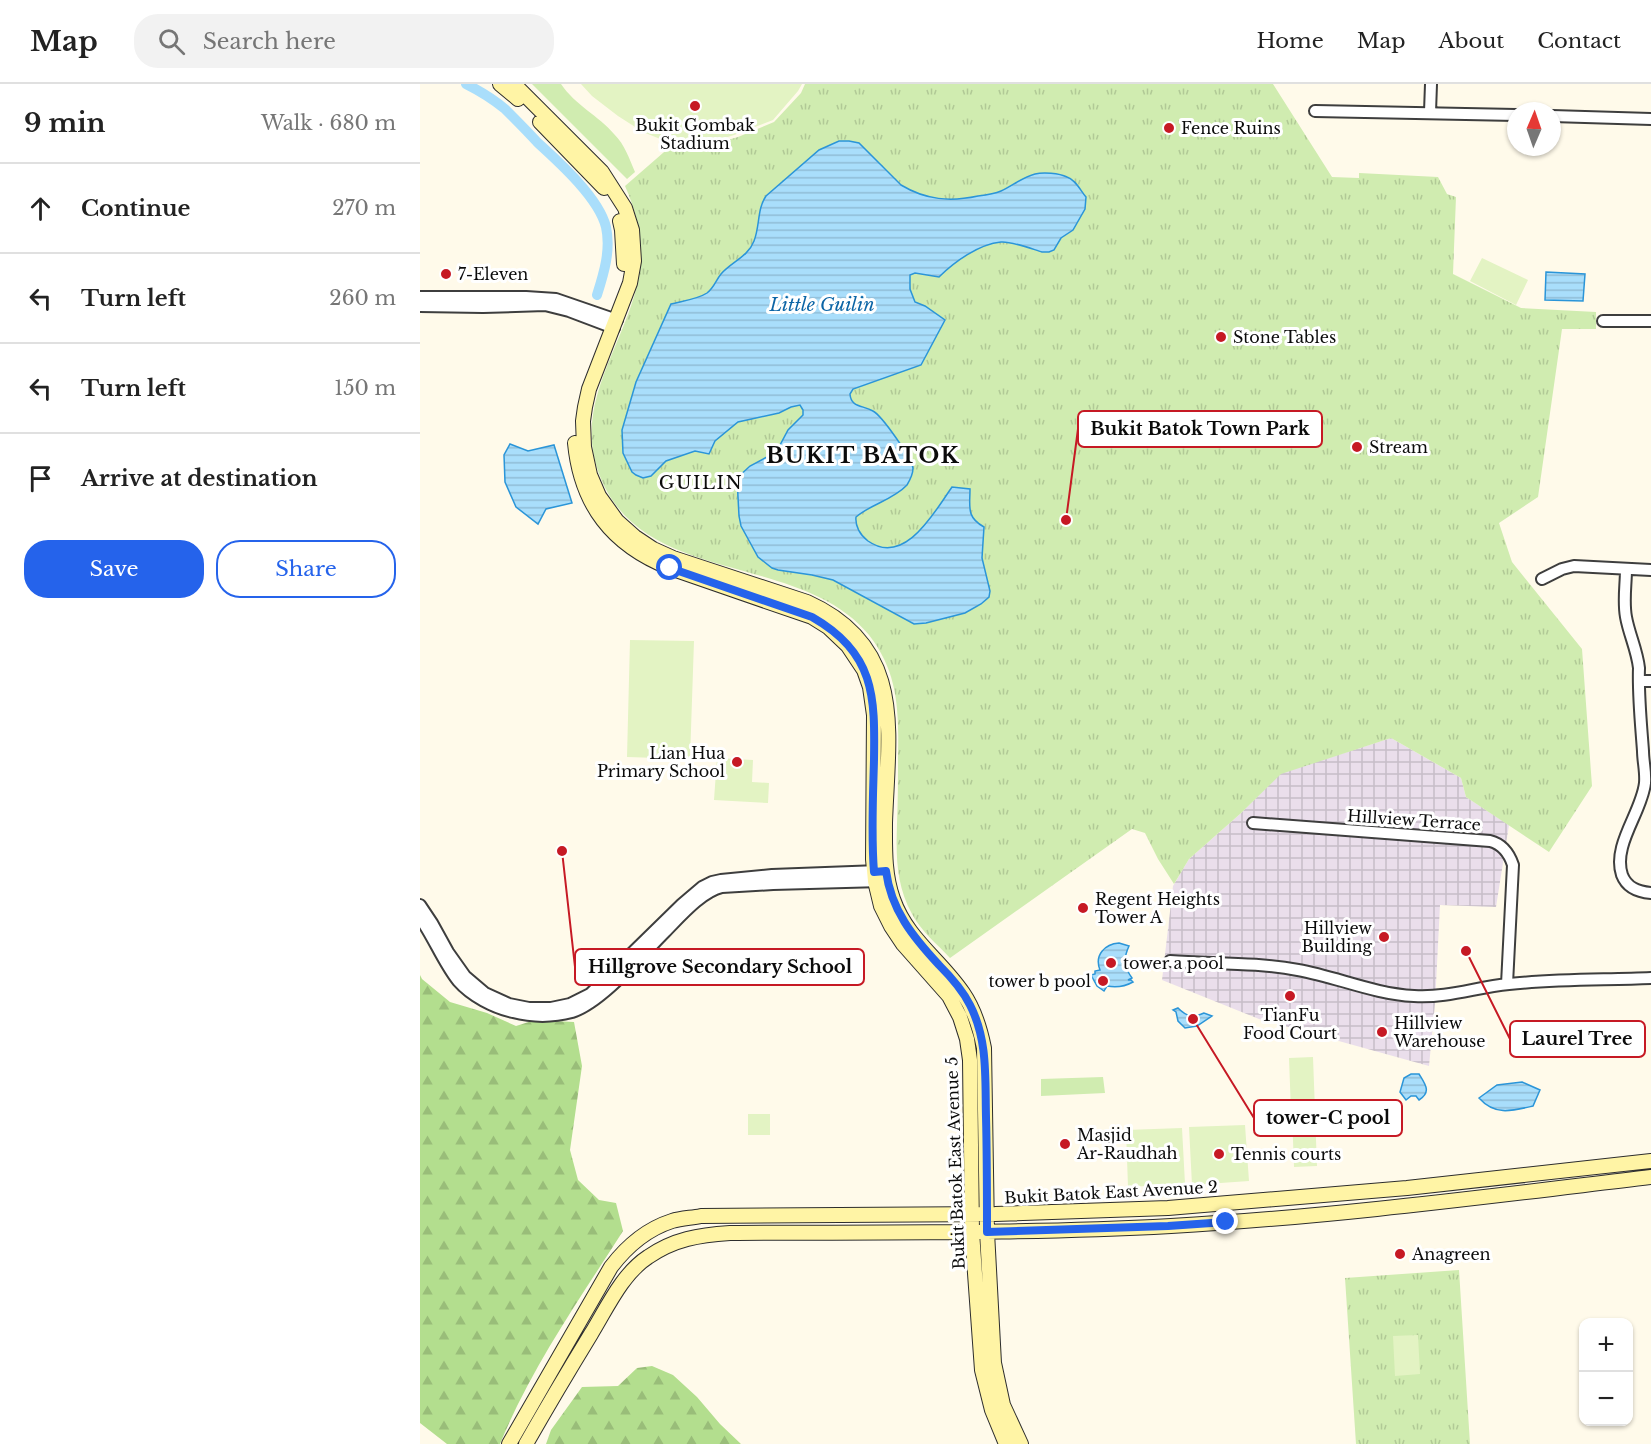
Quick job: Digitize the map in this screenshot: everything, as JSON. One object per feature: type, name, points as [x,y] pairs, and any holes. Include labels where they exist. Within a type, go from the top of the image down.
[{"type":"street","name":"Bukit Batok East Avenue 5","points":[[500,84],[516,97],[600,183],[611,199],[622,230],[624,265],[622,284],[612,323],[589,389],[583,421],[584,447],[590,475],[605,505],[635,537],[653,549],[673,558],[807,602],[835,618],[859,640],[872,658],[880,678],[888,710],[881,906],[903,944],[949,996],[964,1029],[969,1060],[971,1214],[982,1370],[992,1410],[1006,1444]]},
{"type":"street","name":"Bukit Batok East Avenue 5","points":[[514,84],[595,163],[609,180],[625,208],[632,230],[634,261],[630,283],[612,323]]},
{"type":"street","points":[[1430,112],[1431,84]]},
{"type":"street","points":[[1315,111],[1507,115]]},
{"type":"street","points":[[1561,116],[1651,119]]},
{"type":"street","points":[[420,297],[556,299],[612,323]]},
{"type":"street","points":[[420,306],[545,305],[612,323]]},
{"type":"street","points":[[1603,321],[1651,321]]},
{"type":"street","points":[[1542,579],[1574,566],[1651,570]]},
{"type":"street","points":[[1626,569],[1624,601],[1626,618],[1637,651],[1648,783],[1622,847],[1620,864],[1622,876],[1629,886],[1636,891],[1651,893]]},
{"type":"street","points":[[1639,681],[1651,681]]},
{"type":"street","name":"Hillview Terrace","points":[[1253,823],[1490,841],[1500,845],[1513,865],[1507,984]]},
{"type":"street","points":[[420,905],[465,976],[485,993],[509,1004],[529,1008],[551,1008],[570,1004],[590,994],[682,904],[702,887],[712,882],[721,879],[772,875],[881,876]]},
{"type":"street","name":"Bukit Batok East Avenue 5","points":[[881,876],[903,921],[915,939],[964,994],[979,1026],[985,1060],[987,1232],[994,1363],[1003,1405],[1020,1444]]},
{"type":"street","points":[[420,918],[459,982],[481,999],[506,1011],[528,1016],[552,1015],[573,1011],[594,1000],[688,910],[714,889],[881,876]]},
{"type":"street","points":[[1170,961],[1278,966],[1302,970],[1379,991],[1412,996],[1444,996],[1507,984],[1651,978]]},
{"type":"street","name":"Bukit Batok East Avenue 2","points":[[509,1444],[611,1267],[635,1240],[673,1221],[701,1216],[987,1214],[1168,1208],[1407,1188],[1651,1161]]},
{"type":"street","name":"Bukit Batok East Avenue 2","points":[[526,1444],[632,1270],[662,1248],[683,1239],[712,1234],[987,1232],[1168,1226],[1421,1205],[1651,1177]]},
{"type":"shaded area","points":[[1391,738],[1461,778],[1466,797],[1509,825],[1496,907],[1440,905],[1429,1066],[1259,1019],[1162,980],[1173,886],[1189,859],[1240,814],[1281,773]]},
{"type":"green space","points":[[532,84],[561,84],[573,98],[618,138],[635,172],[627,179]]},
{"type":"green space","name":"Bukit Gombak Stadium","points":[[581,84],[802,84],[773,120],[703,145],[670,143],[643,132],[592,96]]},
{"type":"green space","points":[[805,84],[1273,84],[1332,177],[1359,178],[1359,173],[1438,177],[1447,194],[1456,197],[1453,274],[1521,308],[1596,312],[1596,329],[1562,329],[1538,497],[1499,523],[1512,562],[1582,649],[1592,786],[1549,852],[1466,797],[1461,778],[1391,738],[1281,774],[1189,859],[1174,884],[1145,833],[1132,829],[950,958],[929,937],[912,914],[903,892],[898,870],[897,707],[891,677],[879,649],[869,635],[839,608],[802,590],[681,551],[646,533],[617,506],[597,468],[592,443],[597,394],[633,300],[639,276],[641,253],[639,230],[625,186],[671,146],[703,147],[738,137],[774,122],[801,93]]},
{"type":"green space","points":[[1482,258],[1528,280],[1516,305],[1470,281]]},
{"type":"green space","points":[[630,640],[694,641],[690,759],[627,757]]},
{"type":"green space","points":[[717,758],[753,760],[752,782],[769,783],[768,803],[714,800]]},
{"type":"green space","points":[[420,975],[450,1002],[487,1013],[516,1026],[535,1020],[574,1022],[582,1066],[570,1150],[578,1180],[599,1200],[616,1203],[623,1231],[541,1361],[500,1444],[447,1444],[420,1423]]},
{"type":"green space","points":[[1313,1057],[1315,1111],[1291,1112],[1289,1058]]},
{"type":"green space","points":[[1103,1077],[1105,1093],[1041,1096],[1041,1079]]},
{"type":"green space","points":[[1315,1113],[1317,1166],[1294,1167],[1292,1114]]},
{"type":"green space","points":[[748,1114],[770,1114],[770,1135],[748,1135]]},
{"type":"green space","name":"Tennis courts","points":[[1245,1125],[1249,1181],[1192,1185],[1189,1127]]},
{"type":"green space","name":"Tennis courts","points":[[1182,1128],[1185,1184],[1128,1187],[1126,1130]]},
{"type":"green space","points":[[1459,1270],[1470,1444],[1356,1444],[1345,1278]]},
{"type":"green space","points":[[1418,1335],[1420,1374],[1395,1376],[1393,1336]]},
{"type":"green space","points":[[652,1366],[673,1375],[741,1444],[546,1444],[551,1430],[582,1387],[618,1386],[637,1368]]},
{"type":"water","name":"Little Guilin","points":[[839,141],[859,143],[901,185],[929,197],[958,199],[990,194],[1001,191],[1031,175],[1047,173],[1070,178],[1086,197],[1085,209],[1073,230],[1061,238],[1054,250],[1042,252],[1016,244],[993,243],[967,255],[939,277],[915,273],[910,275],[910,289],[915,302],[945,320],[921,365],[853,389],[850,394],[855,404],[873,411],[883,420],[902,446],[913,468],[907,485],[856,517],[857,527],[865,539],[882,547],[894,547],[906,542],[918,533],[952,487],[970,489],[970,511],[974,519],[984,527],[982,558],[990,591],[989,597],[965,613],[926,623],[914,624],[833,580],[778,570],[758,557],[741,526],[737,478],[780,445],[788,430],[803,415],[800,405],[779,413],[738,422],[715,441],[709,454],[695,451],[666,461],[651,476],[643,478],[632,472],[623,453],[622,430],[636,382],[671,304],[707,293],[721,274],[751,247],[756,235],[761,206],[766,196],[819,150]]},
{"type":"water","points":[[1546,272],[1585,274],[1583,301],[1545,300]]},
{"type":"water","points":[[510,444],[528,451],[554,445],[572,503],[546,509],[538,524],[516,507],[505,482],[504,455]]},
{"type":"water","name":"tower a pool","points":[[1119,943],[1129,946],[1125,963],[1132,978],[1128,980],[1133,982],[1120,987],[1107,986],[1104,991],[1097,986],[1091,975],[1100,970],[1098,960],[1102,951]]},
{"type":"water","points":[[1178,1008],[1190,1016],[1204,1013],[1212,1016],[1197,1026],[1185,1028],[1178,1021],[1176,1012],[1173,1010]]},
{"type":"water","points":[[1411,1074],[1419,1074],[1426,1088],[1425,1094],[1419,1100],[1416,1096],[1411,1096],[1406,1100],[1400,1092],[1404,1078]]},
{"type":"water","points":[[1522,1082],[1540,1090],[1533,1106],[1504,1111],[1491,1108],[1479,1098],[1497,1085]]},
{"type":"waterway","points":[[466,84],[505,109],[567,170],[595,204],[606,227],[608,244],[597,295]]},
{"type":"place","name":"Bukit Gombak Stadium","points":[[695,106]]},
{"type":"place","name":"Fence Ruins","points":[[1169,128]]},
{"type":"place","name":"7-Eleven","points":[[446,274]]},
{"type":"place","name":"Stone Tables","points":[[1221,337]]},
{"type":"place","name":"Stream","points":[[1357,447]]},
{"type":"place","name":"Bukit Batok Town Park","points":[[1066,520]]},
{"type":"place","name":"Lian Hua Primary School","points":[[737,762]]},
{"type":"place","name":"Hillgrove Secondary School","points":[[562,851]]},
{"type":"place","name":"Regent Heights Tower A","points":[[1083,908]]},
{"type":"place","name":"Hillview Building","points":[[1384,937]]},
{"type":"place","name":"Laurel Tree","points":[[1466,951]]},
{"type":"place","name":"tower a pool","points":[[1111,963]]},
{"type":"place","name":"tower b pool","points":[[1103,981]]},
{"type":"place","name":"TianFu Food Court","points":[[1290,996]]},
{"type":"place","name":"tower-C pool","points":[[1193,1019]]},
{"type":"place","name":"Hillview Warehouse","points":[[1382,1032]]},
{"type":"place","name":"Masjid Ar-Raudhah","points":[[1065,1144]]},
{"type":"place","name":"Tennis courts","points":[[1219,1154]]},
{"type":"place","name":"Anagreen","points":[[1400,1254]]},
{"type":"district","name":"BUKIT BATOK","points":[[863,455]]},
{"type":"district","name":"GUILIN","points":[[701,483]]},
{"type":"route","points":[[670,568],[812,617],[828,627],[849,646],[864,670],[870,687],[874,715],[874,872],[886,871],[890,889],[903,921],[915,939],[964,994],[975,1015],[982,1037],[985,1065],[987,1232],[1226,1222]]}]
